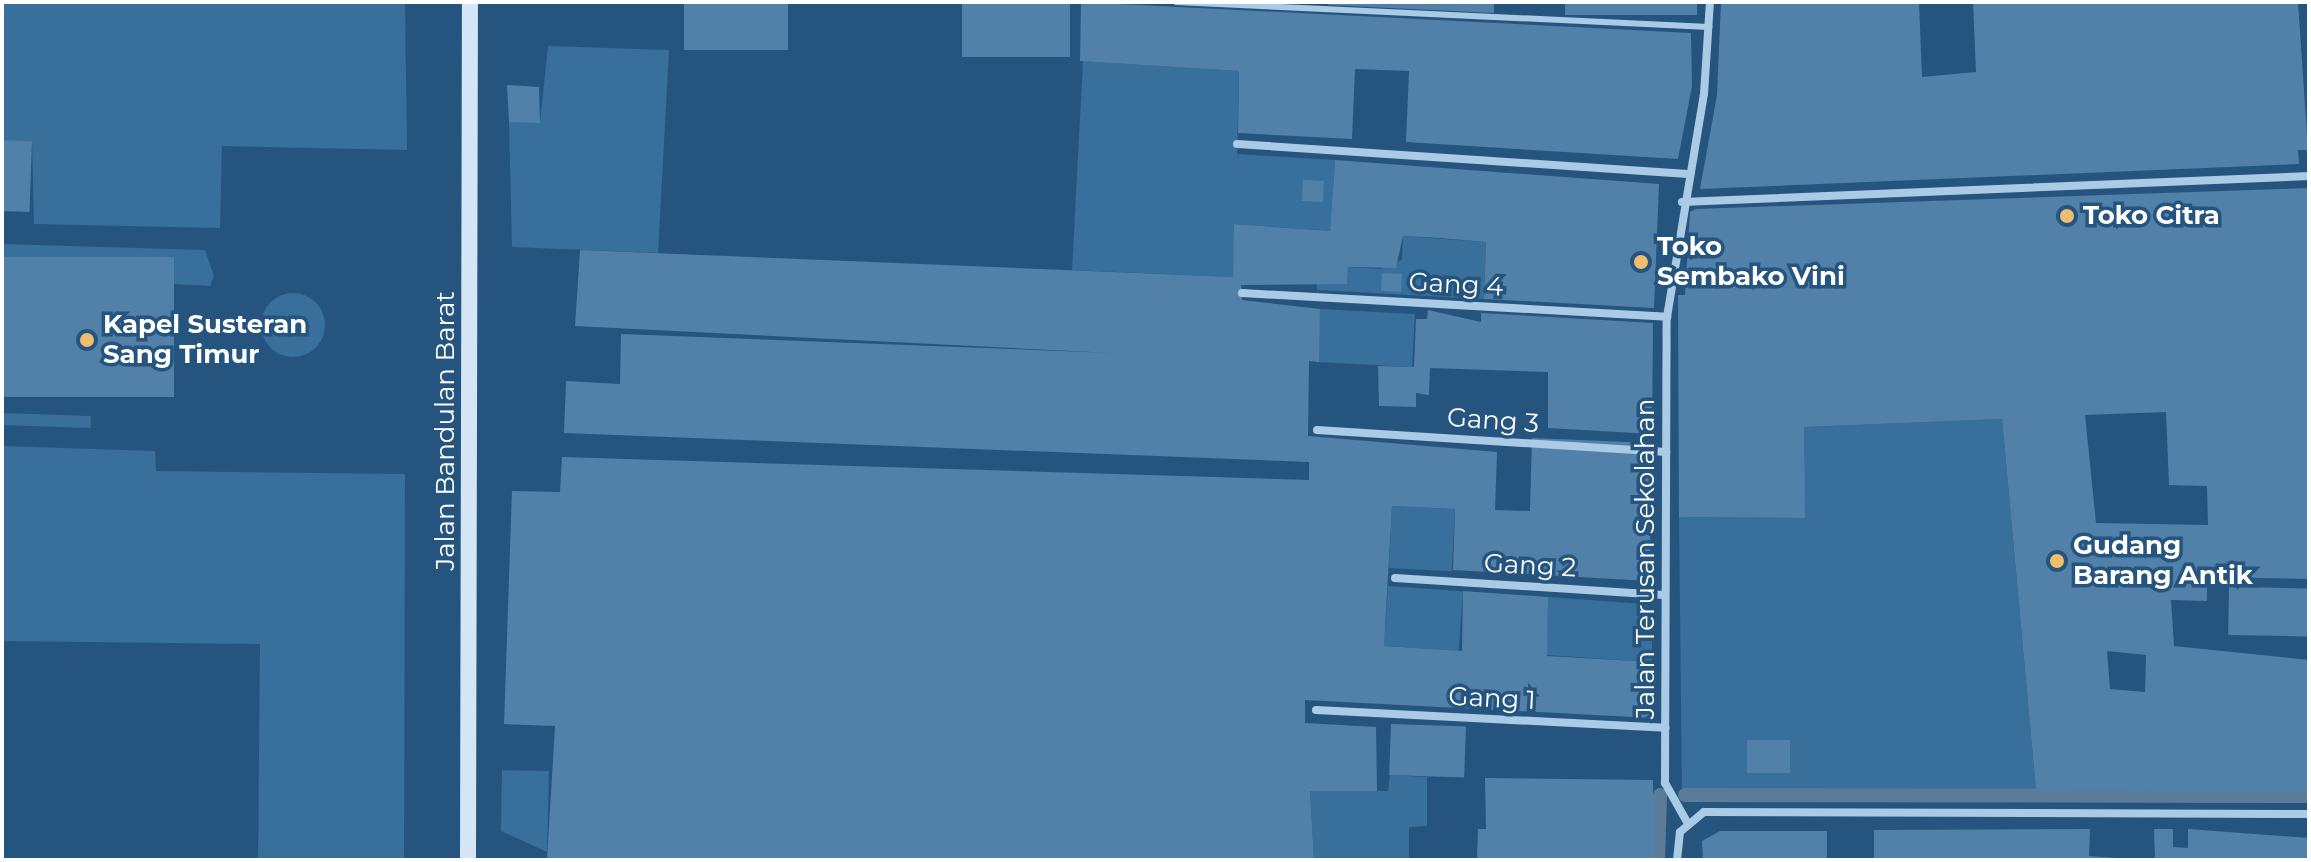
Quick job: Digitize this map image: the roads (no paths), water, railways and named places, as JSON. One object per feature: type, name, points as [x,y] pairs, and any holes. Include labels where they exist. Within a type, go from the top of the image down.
[{"type":"street","name":"Jalan Bandulan Barat","points":[[468,860],[470,2]]},
{"type":"street","name":"Jalan Terusan Sekolahan","points":[[1687,822],[1665,783],[1663,595],[1667,317],[1668,290],[1688,174],[1710,2]]},
{"type":"street","points":[[1237,144],[1688,174]]},
{"type":"street","points":[[1682,202],[2309,176]]},
{"type":"street","name":"Gang 4","points":[[1242,293],[1667,317]]},
{"type":"street","name":"Gang 3","points":[[1317,430],[1666,452]]},
{"type":"street","name":"Gang 2","points":[[1395,578],[1663,595]]},
{"type":"street","name":"Gang 1","points":[[1316,710],[1666,728]]},
{"type":"street","points":[[1677,860],[1687,822],[1704,812],[2309,814]]},
{"type":"lane","points":[[1176,2],[1709,27]]},
{"type":"waterway","points":[[1658,860],[1660,795]]},
{"type":"waterway","points":[[1685,795],[2309,796]]},
{"type":"place","name":"Toko Citra","points":[[2067,216]]},
{"type":"place","name":"Toko Sembako Vini","points":[[1641,262]]},
{"type":"place","name":"Kapel Susteran Sang Timur","points":[[87,340]]},
{"type":"place","name":"Gudang Barang Antik","points":[[2057,561]]}]
